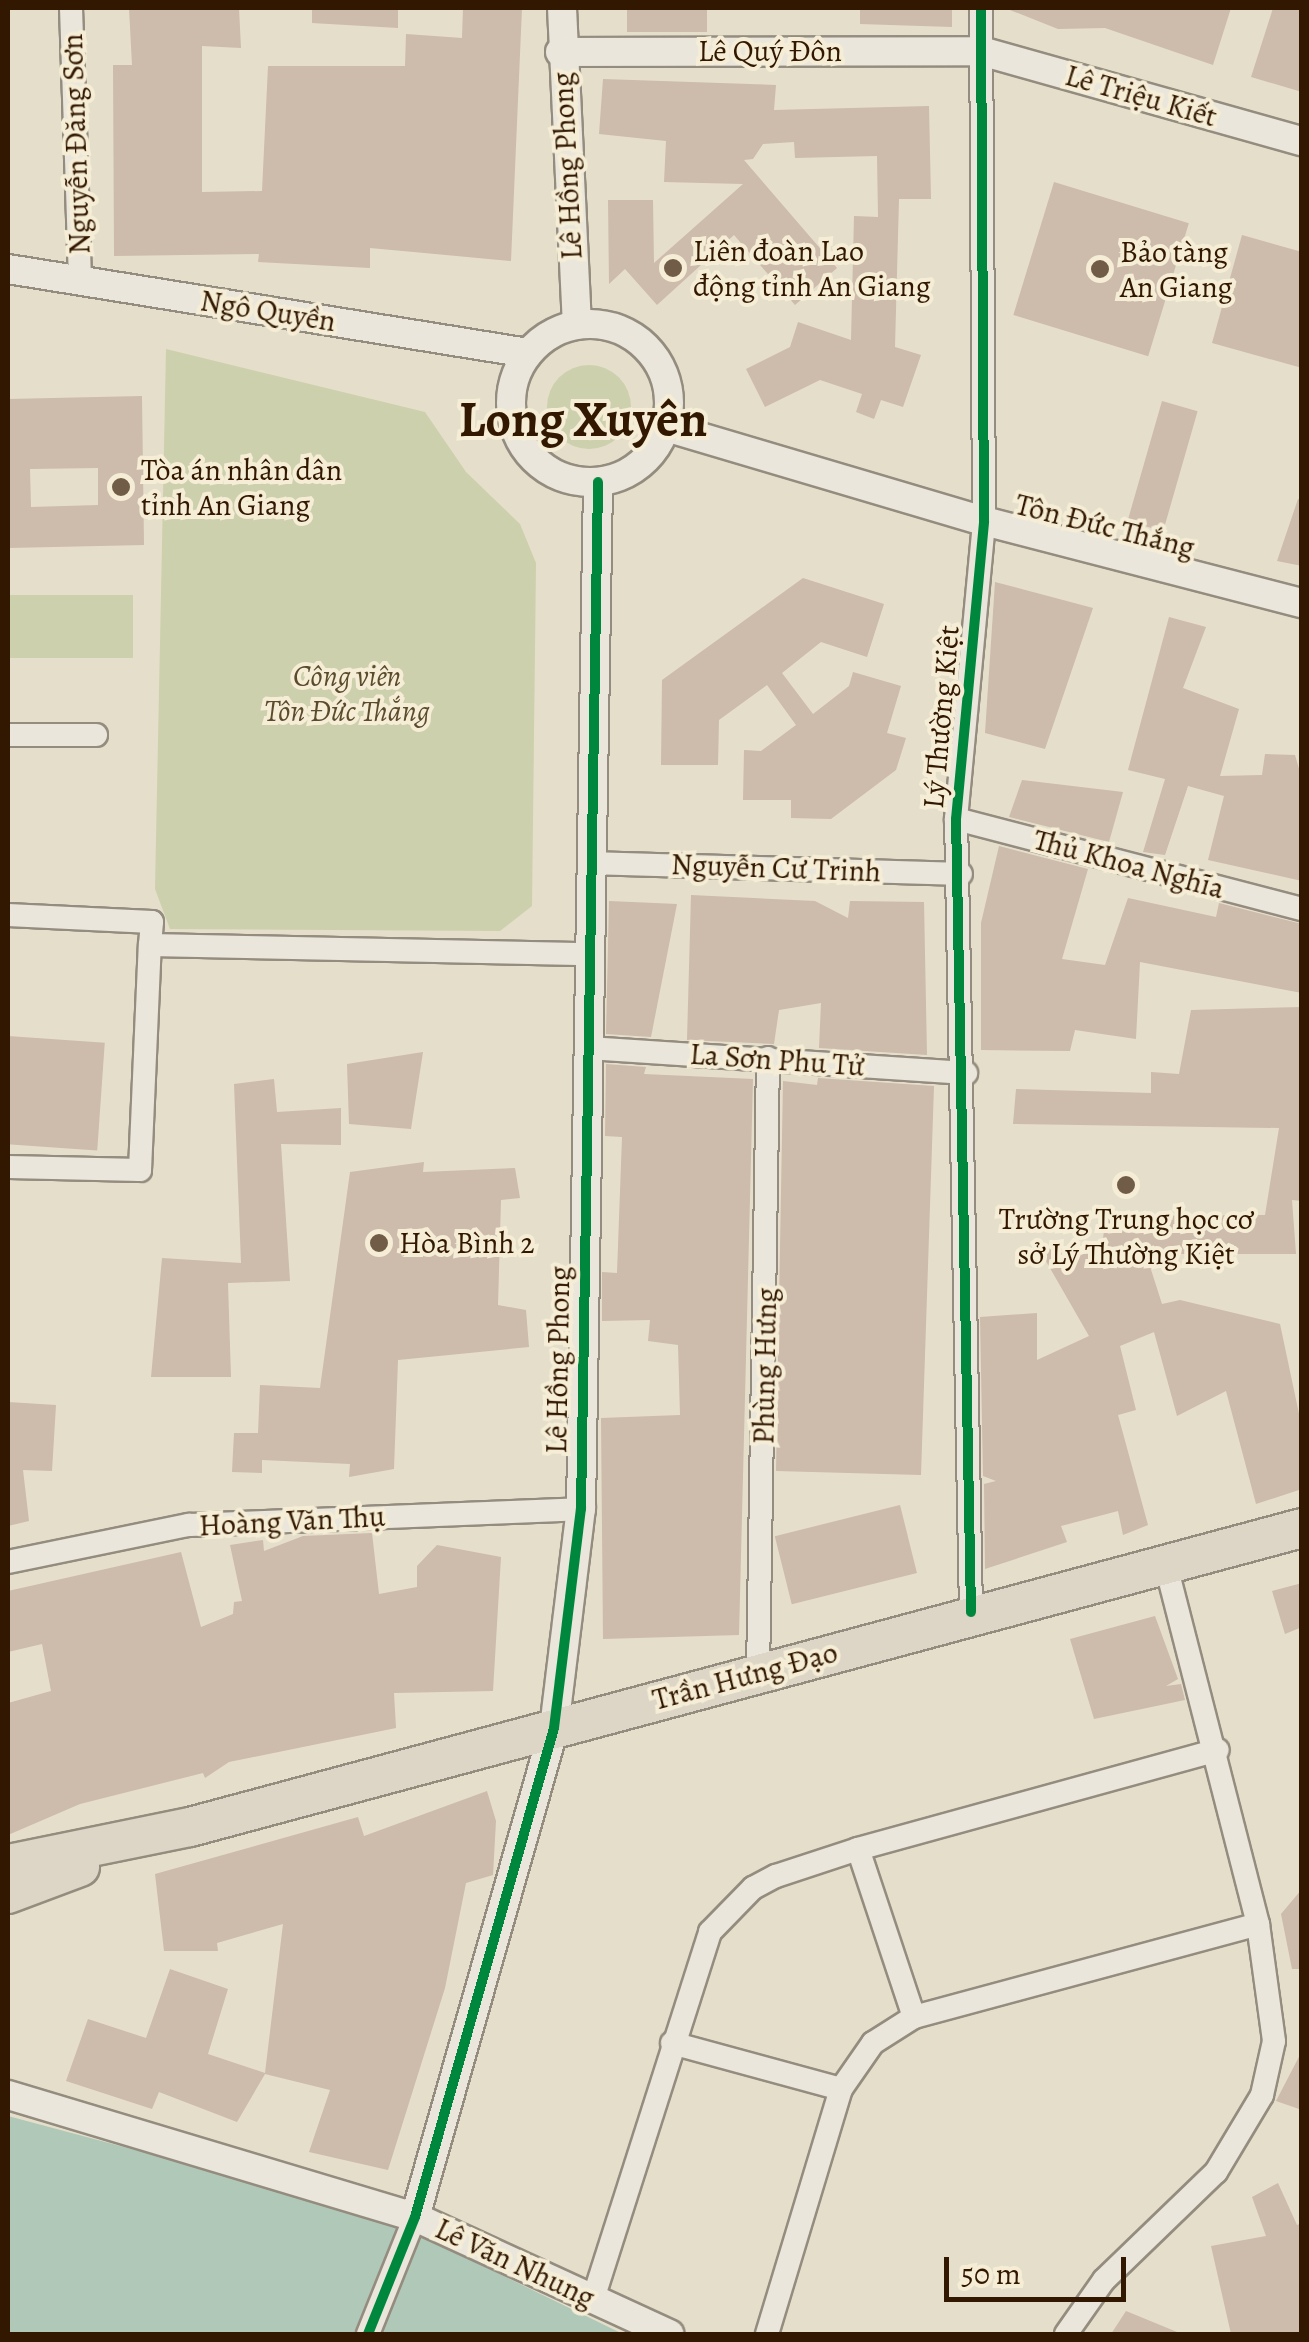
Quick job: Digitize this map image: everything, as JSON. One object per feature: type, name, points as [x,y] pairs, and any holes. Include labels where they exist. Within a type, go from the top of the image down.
[{"type":"highway","name":"Trần Hưng Đạo","points":[[8,1864],[190,1827],[758,1674],[971,1612],[1302,1528]]},
{"type":"highway","name":"Trần Hưng Đạo","points":[[8,1894],[190,1827]]},
{"type":"street","name":"Nguyễn Đăng Sơn","points":[[72,8],[80,282]]},
{"type":"street","name":"Lê Hồng Phong","points":[[562,8],[560,52],[576,324]]},
{"type":"street","name":"Lý Thường Kiệt","points":[[971,1612],[966,1073],[956,819],[984,522],[981,8]]},
{"type":"street","name":"Lê Quý Đôn","points":[[560,52],[981,50]]},
{"type":"street","name":"Lê Triệu Kiết","points":[[981,50],[1302,141]]},
{"type":"street","name":"Ngô Quyền","points":[[8,268],[528,353]]},
{"type":"street","points":[[576,324],[604,324],[651,350],[668,386],[666,427],[640,465],[598,482],[571,480],[527,452],[510,402],[528,353],[576,324]]},
{"type":"street","name":"Tôn Đức Thắng","points":[[666,427],[984,522],[1302,602]]},
{"type":"street","name":"Lê Hồng Phong","points":[[411,2227],[554,1728],[581,1509],[598,482]]},
{"type":"street","points":[[8,735],[96,735]]},
{"type":"street","name":"Thủ Khoa Nghĩa","points":[[956,819],[1302,909]]},
{"type":"street","name":"Nguyễn Cư Trinh","points":[[591,863],[961,874]]},
{"type":"street","points":[[8,915],[152,922],[140,1170],[8,1167]]},
{"type":"street","points":[[150,945],[590,954]]},
{"type":"street","name":"La Sơn Phu Tử","points":[[588,1048],[966,1073]]},
{"type":"street","name":"Phùng Hưng","points":[[758,1674],[768,1058]]},
{"type":"street","name":"Hoàng Văn Thụ","points":[[8,1562],[189,1525],[581,1509]]},
{"type":"street","points":[[1066,2334],[1104,2280],[1216,2172],[1262,2096],[1274,2041],[1258,1924],[1218,1750],[1166,1565]]},
{"type":"street","points":[[593,2299],[700,1953],[730,1910],[776,1876],[858,1849],[1218,1750]]},
{"type":"street","points":[[858,1849],[914,2017]]},
{"type":"street","points":[[767,2334],[842,2089],[873,2043],[914,2017],[1258,1924]]},
{"type":"street","points":[[672,2043],[842,2089]]},
{"type":"street","name":"Lê Văn Nhung","points":[[8,2095],[411,2227],[593,2299],[669,2334]]},
{"type":"street","points":[[368,2334],[411,2227]]},
{"type":"green space","name":"Công viên Tôn Đức Thắng","points":[[166,349],[425,412],[466,472],[520,524],[536,563],[532,906],[500,931],[170,929],[155,889]]},
{"type":"green space","points":[[589,365],[605,368],[619,377],[628,391],[628,423],[619,437],[605,446],[589,449],[573,446],[559,437],[550,423],[547,407],[550,391],[559,377],[573,368]]},
{"type":"green space","points":[[8,595],[133,595],[133,658],[8,658]]},
{"type":"shaded area","points":[[8,2116],[378,2215],[623,2334],[8,2334]]},
{"type":"building","points":[[129,8],[239,8],[241,48],[202,46],[202,192],[262,191],[268,66],[405,66],[406,34],[462,38],[463,8],[522,8],[511,261],[370,248],[370,268],[258,262],[259,254],[114,256],[113,65],[132,65]]},
{"type":"building","points":[[312,8],[398,8],[398,28],[312,23]]},
{"type":"building","points":[[627,8],[707,8],[707,32],[627,32]]},
{"type":"building","points":[[860,8],[952,8],[952,27],[860,24]]},
{"type":"building","points":[[1005,8],[1231,8],[1213,65],[1105,28],[1058,29]]},
{"type":"building","points":[[1273,8],[1302,8],[1302,92],[1251,77]]},
{"type":"building","points":[[603,79],[776,85],[774,110],[929,106],[931,199],[899,199],[895,347],[921,355],[903,407],[881,400],[874,419],[856,412],[862,394],[820,380],[765,407],[746,369],[790,347],[798,322],[851,340],[854,216],[878,217],[877,156],[795,158],[794,142],[763,144],[753,159],[744,160],[837,268],[795,305],[734,235],[657,305],[625,269],[609,284],[608,200],[653,200],[654,263],[743,184],[664,182],[666,141],[599,134]]},
{"type":"building","name":"Bảo tàng An Giang","points":[[1054,182],[1189,223],[1148,356],[1013,315]]},
{"type":"building","points":[[1242,235],[1302,252],[1302,368],[1212,343]]},
{"type":"building","name":"Tòa án nhân dân tỉnh An Giang","points":[[142,396],[144,545],[8,548],[8,399]],"holes":[[[98,468],[98,505],[31,507],[30,469]]]},
{"type":"building","points":[[1162,401],[1198,411],[1163,531],[1128,521]]},
{"type":"building","points":[[1298,499],[1302,499],[1302,566],[1277,561]]},
{"type":"building","points":[[803,578],[884,604],[867,657],[821,642],[782,673],[813,714],[849,686],[853,672],[901,686],[887,733],[906,738],[896,770],[831,819],[791,818],[791,800],[743,800],[744,750],[761,751],[796,725],[767,685],[719,720],[718,765],[661,765],[662,680]]},
{"type":"building","points":[[995,582],[1093,608],[1045,749],[985,733]]},
{"type":"building","points":[[1169,617],[1206,627],[1183,688],[1239,709],[1220,776],[1262,775],[1265,754],[1295,755],[1302,779],[1302,881],[1208,860],[1224,796],[1188,786],[1165,855],[1143,852],[1165,779],[1128,770]]},
{"type":"building","points":[[1022,780],[1123,792],[1109,842],[1009,817]]},
{"type":"building","points":[[999,846],[1088,869],[1062,959],[1105,965],[1128,898],[1216,917],[1219,903],[1302,924],[1302,993],[1140,962],[1136,1039],[1075,1030],[1070,1051],[981,1050],[981,923]]},
{"type":"building","points":[[691,895],[815,901],[848,918],[850,901],[924,902],[927,1055],[819,1048],[821,1003],[779,1010],[774,1044],[687,1040]]},
{"type":"building","points":[[609,901],[677,904],[651,1037],[606,1034]]},
{"type":"building","points":[[1302,1007],[1302,1201],[1292,1200],[1296,1254],[1146,1254],[1162,1304],[1180,1300],[1280,1324],[1302,1428],[1302,1489],[1256,1504],[1226,1391],[1177,1416],[1154,1332],[1120,1346],[1136,1410],[1118,1415],[1148,1525],[1123,1535],[1118,1511],[1061,1526],[1067,1542],[985,1569],[984,1484],[996,1481],[983,1476],[980,1317],[1037,1313],[1037,1360],[1089,1336],[1039,1249],[1102,1246],[1106,1216],[1265,1215],[1279,1128],[1013,1124],[1016,1089],[1151,1093],[1151,1072],[1179,1074],[1191,1010]]},
{"type":"building","points":[[8,1036],[105,1043],[97,1151],[8,1144]]},
{"type":"building","points":[[423,1052],[411,1129],[349,1124],[347,1064]]},
{"type":"building","points":[[606,1064],[646,1067],[644,1074],[753,1079],[739,1635],[603,1639],[601,1418],[680,1415],[678,1345],[648,1341],[650,1320],[602,1321],[602,1272],[617,1273],[622,1137],[605,1136]]},
{"type":"building","points":[[818,1078],[934,1086],[921,1475],[776,1471],[783,1081],[817,1085]]},
{"type":"building","points":[[274,1079],[277,1112],[341,1108],[341,1145],[281,1144],[290,1281],[228,1283],[231,1377],[151,1377],[162,1258],[241,1263],[234,1084]]},
{"type":"building","points":[[424,1162],[423,1172],[515,1168],[520,1198],[501,1200],[498,1305],[526,1310],[529,1347],[398,1360],[394,1469],[349,1477],[350,1464],[262,1460],[262,1473],[232,1472],[234,1433],[258,1433],[260,1385],[320,1388],[350,1172]]},
{"type":"building","points":[[8,1402],[56,1405],[52,1471],[23,1470],[29,1521],[8,1526]]},
{"type":"building","points":[[900,1505],[917,1573],[792,1604],[775,1536]]},
{"type":"building","points":[[372,1533],[379,1594],[417,1587],[417,1566],[437,1545],[501,1557],[493,1691],[394,1693],[396,1728],[229,1762],[205,1778],[203,1773],[80,1804],[8,1835],[8,1703],[51,1691],[42,1644],[8,1652],[8,1591],[181,1552],[201,1627],[233,1614],[234,1602],[242,1601],[230,1545],[263,1540],[264,1551],[303,1536]]},
{"type":"building","points":[[1302,1583],[1302,1627],[1285,1634],[1272,1591]]},
{"type":"building","points":[[1155,1616],[1178,1679],[1166,1686],[1181,1684],[1185,1700],[1094,1719],[1070,1639]]},
{"type":"building","points":[[487,1791],[496,1821],[493,1875],[466,1883],[445,1988],[388,2170],[309,2152],[330,2090],[265,2074],[237,2122],[159,2092],[152,2109],[66,2081],[88,2019],[146,2038],[170,1969],[228,1989],[208,2054],[265,2073],[283,1924],[217,1943],[218,1951],[164,1951],[155,1874],[358,1817],[364,1836]]},
{"type":"building","points":[[1302,1889],[1302,1969],[1292,1969],[1281,1914]]},
{"type":"building","points":[[1302,2051],[1302,2110],[1276,2101]]},
{"type":"building","points":[[1278,2183],[1297,2225],[1302,2223],[1302,2334],[1231,2334],[1211,2246],[1266,2236],[1252,2197]]},
{"type":"building","points":[[1126,2311],[1182,2334],[1111,2334]]},
{"type":"cycle path","points":[[971,1612],[956,819],[984,521],[981,8]]},
{"type":"cycle path","points":[[368,2334],[415,2217],[554,1728],[581,1509],[598,482]]},
{"type":"place","name":"Liên đoàn Lao động tỉnh An Giang","points":[[673,268]]},
{"type":"place","name":"Bảo tàng An Giang","points":[[1100,269]]},
{"type":"place","name":"Tòa án nhân dân tỉnh An Giang","points":[[121,487]]},
{"type":"place","name":"Trường Trung học cơ sở Lý Thường Kiệt","points":[[1126,1185]]},
{"type":"place","name":"Hòa Bình 2","points":[[379,1243]]},
{"type":"district","name":"Long Xuyên","points":[[583,420]]}]
